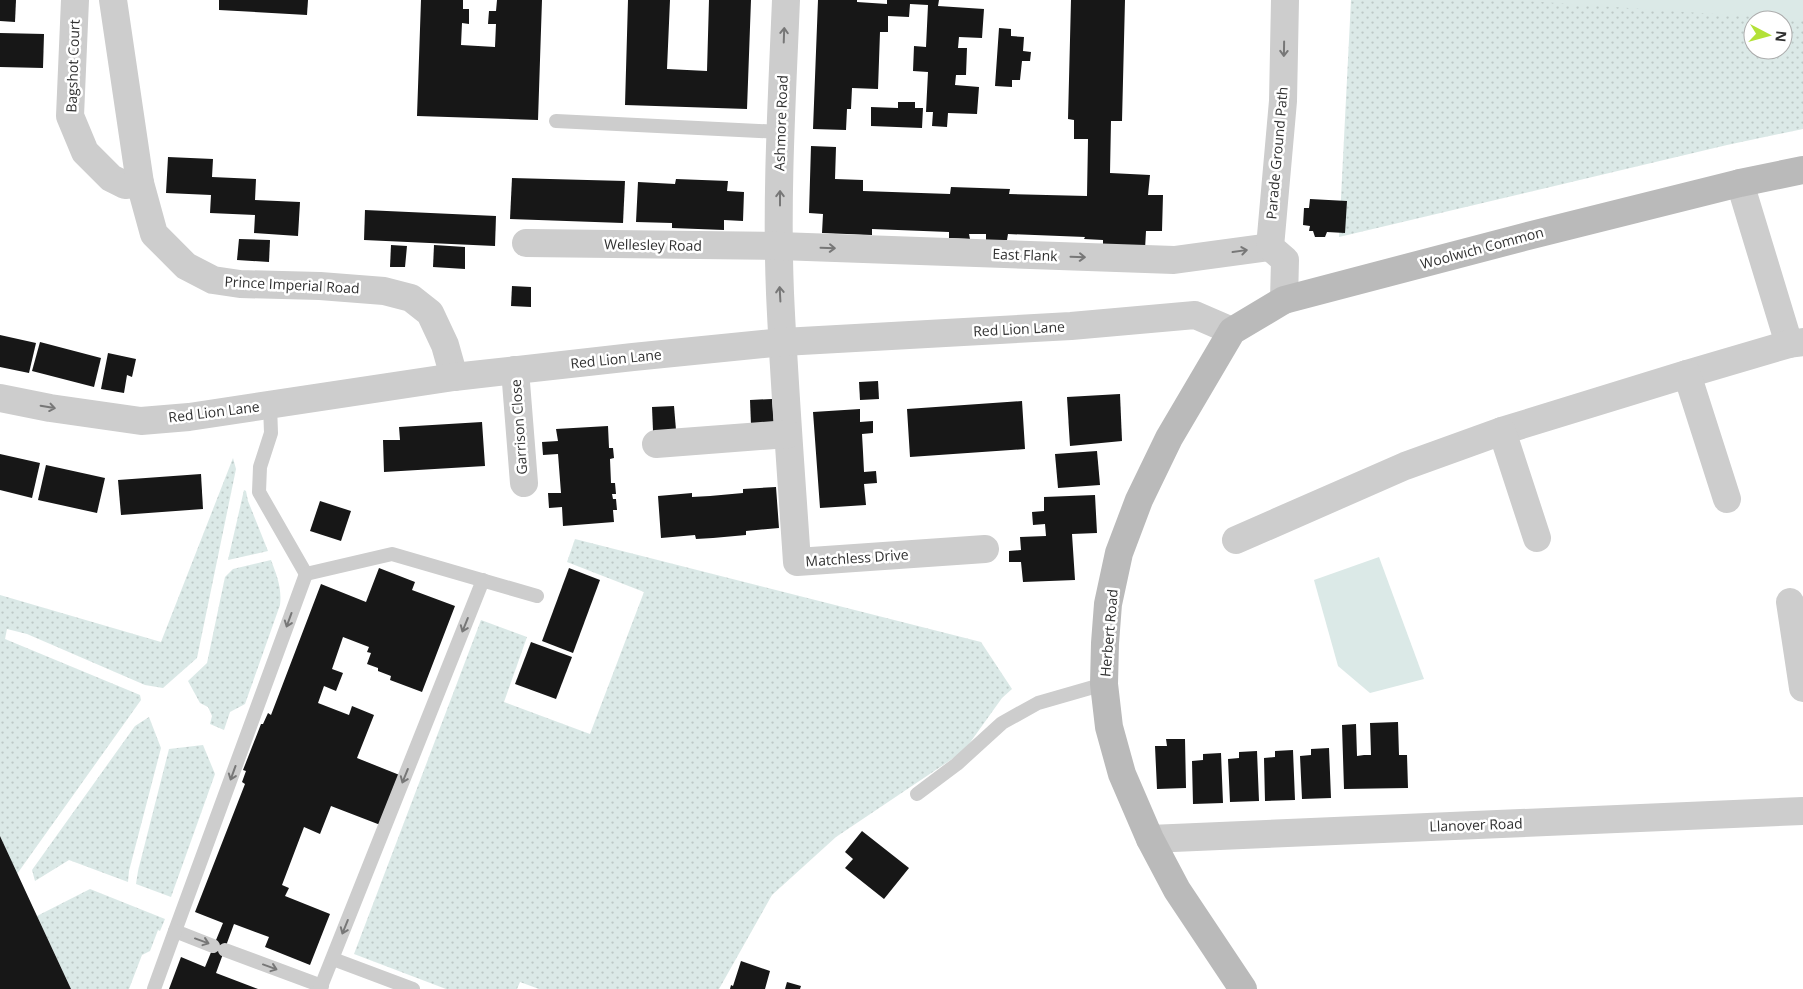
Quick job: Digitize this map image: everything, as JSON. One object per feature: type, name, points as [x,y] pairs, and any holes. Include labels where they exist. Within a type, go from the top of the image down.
[{"type":"street","name":"Bagshot Court","points":[[75,0],[70,116],[85,152],[111,178],[125,185],[140,183]]},
{"type":"street","name":"Prince Imperial Road","points":[[113,0],[140,183],[154,234],[186,266],[213,280],[240,284],[320,286],[384,291],[411,298],[430,312],[446,344],[454,377]]},
{"type":"street","name":"Ashmore Road","points":[[783,342],[779,246],[780,132],[786,0]]},
{"type":"street","name":"Parade Ground Path","points":[[1270,247],[1283,101],[1285,0]]},
{"type":"street","name":"Woolwich Common","points":[[1232,331],[1284,300],[1524,237],[1740,183],[1803,170]]},
{"type":"street","points":[[1236,540],[1405,466],[1502,431],[1687,374],[1796,343],[1740,183]]},
{"type":"street","name":"Wellesley Road","points":[[526,243],[779,246]]},
{"type":"street","name":"East Flank","points":[[779,246],[1174,260],[1270,247]]},
{"type":"street","points":[[1270,247],[1285,260],[1284,300]]},
{"type":"street","name":"Red Lion Lane","points":[[0,398],[50,408],[141,421],[189,417],[454,377],[783,342],[1071,326],[1194,315],[1232,331]]},
{"type":"street","name":"Herbert Road","points":[[1232,331],[1169,438],[1139,500],[1120,553],[1108,604],[1104,684],[1109,727],[1122,774],[1150,839],[1176,890],[1242,989]]},
{"type":"street","name":"Matchless Drive","points":[[783,342],[797,562],[985,549]]},
{"type":"street","name":"Garrison Close","points":[[515,370],[524,484]]},
{"type":"street","points":[[1687,374],[1727,499]]},
{"type":"street","points":[[1502,431],[1537,538]]},
{"type":"street","points":[[656,444],[788,434]]},
{"type":"street","points":[[1790,602],[1803,688]]},
{"type":"street","name":"Llanover Road","points":[[1150,839],[1803,811]]},
{"type":"lane","points":[[556,120],[780,132]]},
{"type":"lane","points":[[154,989],[306,574],[259,492],[260,467],[271,433],[270,405]]},
{"type":"lane","points":[[306,574],[392,554],[537,596]]},
{"type":"lane","points":[[175,931],[321,987],[483,580]]},
{"type":"lane","points":[[916,794],[957,764],[1002,724],[1038,703],[1104,684]]},
{"type":"lane","points":[[333,959],[413,989]]},
{"type":"shaded area","points":[[1351,0],[1803,0],[1803,129],[1727,145],[1339,237]]},
{"type":"shaded area","points":[[1514,0],[1803,0],[1803,20],[1793,19],[1793,10],[1743,10],[1743,16]]},
{"type":"shaded area","points":[[233,458],[236,469],[197,658],[163,688],[145,685],[27,634],[7,629],[5,639],[140,695],[141,700],[17,874],[0,836],[0,595],[161,642]]},
{"type":"shaded area","points":[[244,490],[268,551],[228,560]]},
{"type":"shaded area","points":[[575,539],[981,642],[1012,689],[1002,698],[964,751],[836,837],[772,895],[719,989],[539,989],[520,982],[517,989],[446,989],[354,954],[481,620],[527,637],[504,702],[590,734],[644,592],[567,562]]},
{"type":"shaded area","points":[[1379,557],[1424,679],[1370,693],[1338,666],[1314,580]]},
{"type":"shaded area","points":[[271,560],[280,588],[280,605],[245,704],[230,712],[224,730],[210,724],[212,716],[208,707],[200,703],[188,681],[207,663],[225,577],[233,569]]},
{"type":"shaded area","points":[[149,717],[161,748],[129,871],[128,882],[69,860],[35,881],[32,870],[135,726]]},
{"type":"shaded area","points":[[203,745],[215,774],[171,897],[136,884],[138,871],[169,749]]},
{"type":"shaded area","points":[[90,889],[165,919],[160,931],[158,930],[150,951],[142,955],[129,989],[71,989],[37,916]]},
{"type":"building","points":[[0,0],[16,0],[15,22],[0,21]]},
{"type":"building","points":[[219,0],[308,0],[307,15],[219,10]]},
{"type":"building","points":[[421,0],[463,0],[463,9],[469,9],[469,24],[462,23],[461,45],[495,47],[496,24],[488,24],[489,11],[496,11],[497,0],[542,0],[538,120],[417,116]]},
{"type":"building","points":[[628,0],[670,0],[667,69],[707,71],[709,0],[751,0],[747,109],[625,105]]},
{"type":"building","points":[[818,0],[857,0],[857,2],[887,4],[887,0],[939,0],[938,6],[984,9],[982,38],[959,37],[958,48],[967,48],[966,75],[956,75],[955,85],[979,87],[977,114],[948,113],[947,127],[932,126],[933,112],[926,112],[928,72],[913,71],[914,46],[926,47],[928,5],[910,4],[909,17],[888,16],[888,32],[880,32],[878,89],[852,88],[851,109],[847,109],[846,130],[813,129]]},
{"type":"building","points":[[1071,0],[1125,0],[1122,121],[1111,121],[1110,173],[1150,175],[1148,195],[1163,195],[1162,231],[1146,231],[1145,249],[1103,247],[1103,240],[1084,239],[1085,237],[1008,234],[1007,240],[986,240],[986,234],[969,234],[970,239],[949,238],[949,232],[872,229],[872,235],[822,233],[823,214],[809,213],[811,146],[836,147],[835,179],[863,180],[863,191],[950,194],[951,187],[1010,189],[1009,194],[1087,196],[1088,139],[1074,139],[1074,120],[1068,119]]},
{"type":"building","points":[[999,28],[1011,29],[1011,36],[1024,37],[1023,51],[1031,52],[1030,61],[1022,61],[1020,80],[1012,80],[1012,87],[995,86]]},
{"type":"building","points":[[0,33],[44,34],[43,68],[0,67]]},
{"type":"building","points":[[898,102],[915,102],[915,108],[923,108],[922,128],[871,126],[871,107],[898,108]]},
{"type":"building","points":[[168,157],[213,159],[212,177],[256,179],[255,200],[300,202],[298,236],[254,233],[255,215],[210,213],[211,195],[166,193]]},
{"type":"building","points":[[512,178],[625,181],[623,223],[510,219]]},
{"type":"building","points":[[676,179],[728,181],[727,191],[744,192],[743,221],[724,220],[724,230],[672,228],[672,223],[636,222],[638,182],[675,184]]},
{"type":"building","points":[[1310,199],[1347,201],[1345,233],[1327,232],[1325,237],[1315,237],[1313,231],[1309,231],[1310,226],[1303,225],[1304,208],[1309,208]]},
{"type":"building","points":[[365,210],[496,216],[495,246],[364,240]]},
{"type":"building","points":[[239,239],[270,240],[269,262],[237,260]]},
{"type":"building","points":[[391,245],[407,246],[405,267],[390,267]]},
{"type":"building","points":[[434,245],[465,247],[465,269],[433,267]]},
{"type":"building","points":[[512,286],[531,287],[531,307],[511,306]]},
{"type":"building","points":[[0,335],[36,343],[29,373],[0,367]]},
{"type":"building","points":[[40,342],[101,358],[94,387],[32,371]]},
{"type":"building","points":[[108,353],[136,359],[132,377],[127,375],[124,393],[101,389]]},
{"type":"building","points":[[878,381],[879,399],[860,400],[859,382]]},
{"type":"building","points":[[1120,394],[1122,441],[1070,446],[1067,397]]},
{"type":"building","points":[[772,399],[774,424],[751,425],[750,400]]},
{"type":"building","points":[[1022,401],[1025,449],[910,457],[907,409]]},
{"type":"building","points":[[674,406],[676,430],[653,431],[652,407]]},
{"type":"building","points":[[860,409],[860,422],[873,421],[873,433],[862,434],[864,472],[876,471],[877,483],[864,484],[866,505],[820,508],[813,412]]},
{"type":"building","points":[[482,422],[485,466],[384,472],[383,440],[400,440],[399,427]]},
{"type":"building","points":[[608,426],[609,448],[613,448],[614,458],[610,459],[611,483],[615,483],[616,494],[612,494],[613,499],[616,499],[617,510],[613,510],[614,522],[563,526],[562,507],[549,508],[548,493],[561,493],[558,454],[543,455],[542,442],[558,441],[556,429]]},
{"type":"building","points":[[1097,451],[1100,485],[1058,488],[1055,454]]},
{"type":"building","points":[[0,454],[40,463],[32,498],[0,490]]},
{"type":"building","points":[[46,465],[105,478],[97,513],[38,500]]},
{"type":"building","points":[[201,474],[203,509],[121,515],[118,480]]},
{"type":"building","points":[[776,487],[779,528],[746,531],[746,535],[713,538],[696,539],[695,535],[661,538],[658,496],[692,493],[692,497],[710,496],[743,493],[743,489]]},
{"type":"building","points":[[1095,495],[1097,533],[1072,534],[1075,580],[1023,582],[1021,562],[1009,562],[1009,551],[1021,550],[1020,537],[1046,536],[1045,524],[1033,525],[1032,512],[1044,511],[1044,497]]},
{"type":"building","points":[[320,501],[351,511],[341,541],[310,531]]},
{"type":"building","points":[[379,568],[415,582],[412,590],[455,606],[422,692],[390,680],[391,676],[367,664],[371,653],[367,652],[369,647],[343,637],[332,669],[343,673],[336,691],[324,686],[318,703],[349,715],[352,706],[374,715],[357,758],[402,776],[383,826],[331,806],[320,834],[304,827],[282,885],[289,888],[285,896],[330,914],[310,965],[265,947],[269,937],[234,924],[216,973],[258,989],[169,989],[181,957],[205,967],[223,923],[195,912],[245,784],[242,782],[246,771],[243,770],[261,724],[263,724],[268,713],[271,715],[321,584],[366,602]]},
{"type":"building","points":[[569,568],[600,580],[573,653],[542,641]]},
{"type":"building","points":[[531,642],[572,657],[556,699],[515,684]]},
{"type":"building","points":[[1398,722],[1399,755],[1407,755],[1408,788],[1344,789],[1342,725],[1356,724],[1357,756],[1371,755],[1370,723]]},
{"type":"building","points":[[1166,739],[1185,739],[1186,788],[1157,789],[1155,746],[1167,746]]},
{"type":"building","points":[[1329,748],[1331,798],[1302,799],[1300,756],[1311,755],[1311,749]]},
{"type":"building","points":[[1293,750],[1295,800],[1265,801],[1264,758],[1275,757],[1275,751]]},
{"type":"building","points":[[1257,751],[1259,801],[1230,802],[1228,759],[1239,758],[1239,752]]},
{"type":"building","points":[[1221,753],[1223,803],[1193,804],[1192,761],[1203,760],[1203,754]]},
{"type":"building","points":[[862,831],[909,868],[884,899],[845,868],[853,859],[845,852]]},
{"type":"building","points":[[0,836],[37,916],[71,989],[0,989]]},
{"type":"building","points":[[741,961],[770,971],[765,989],[730,989],[731,985],[733,986]]},
{"type":"building","points":[[787,982],[801,986],[800,989],[785,989]]}]
